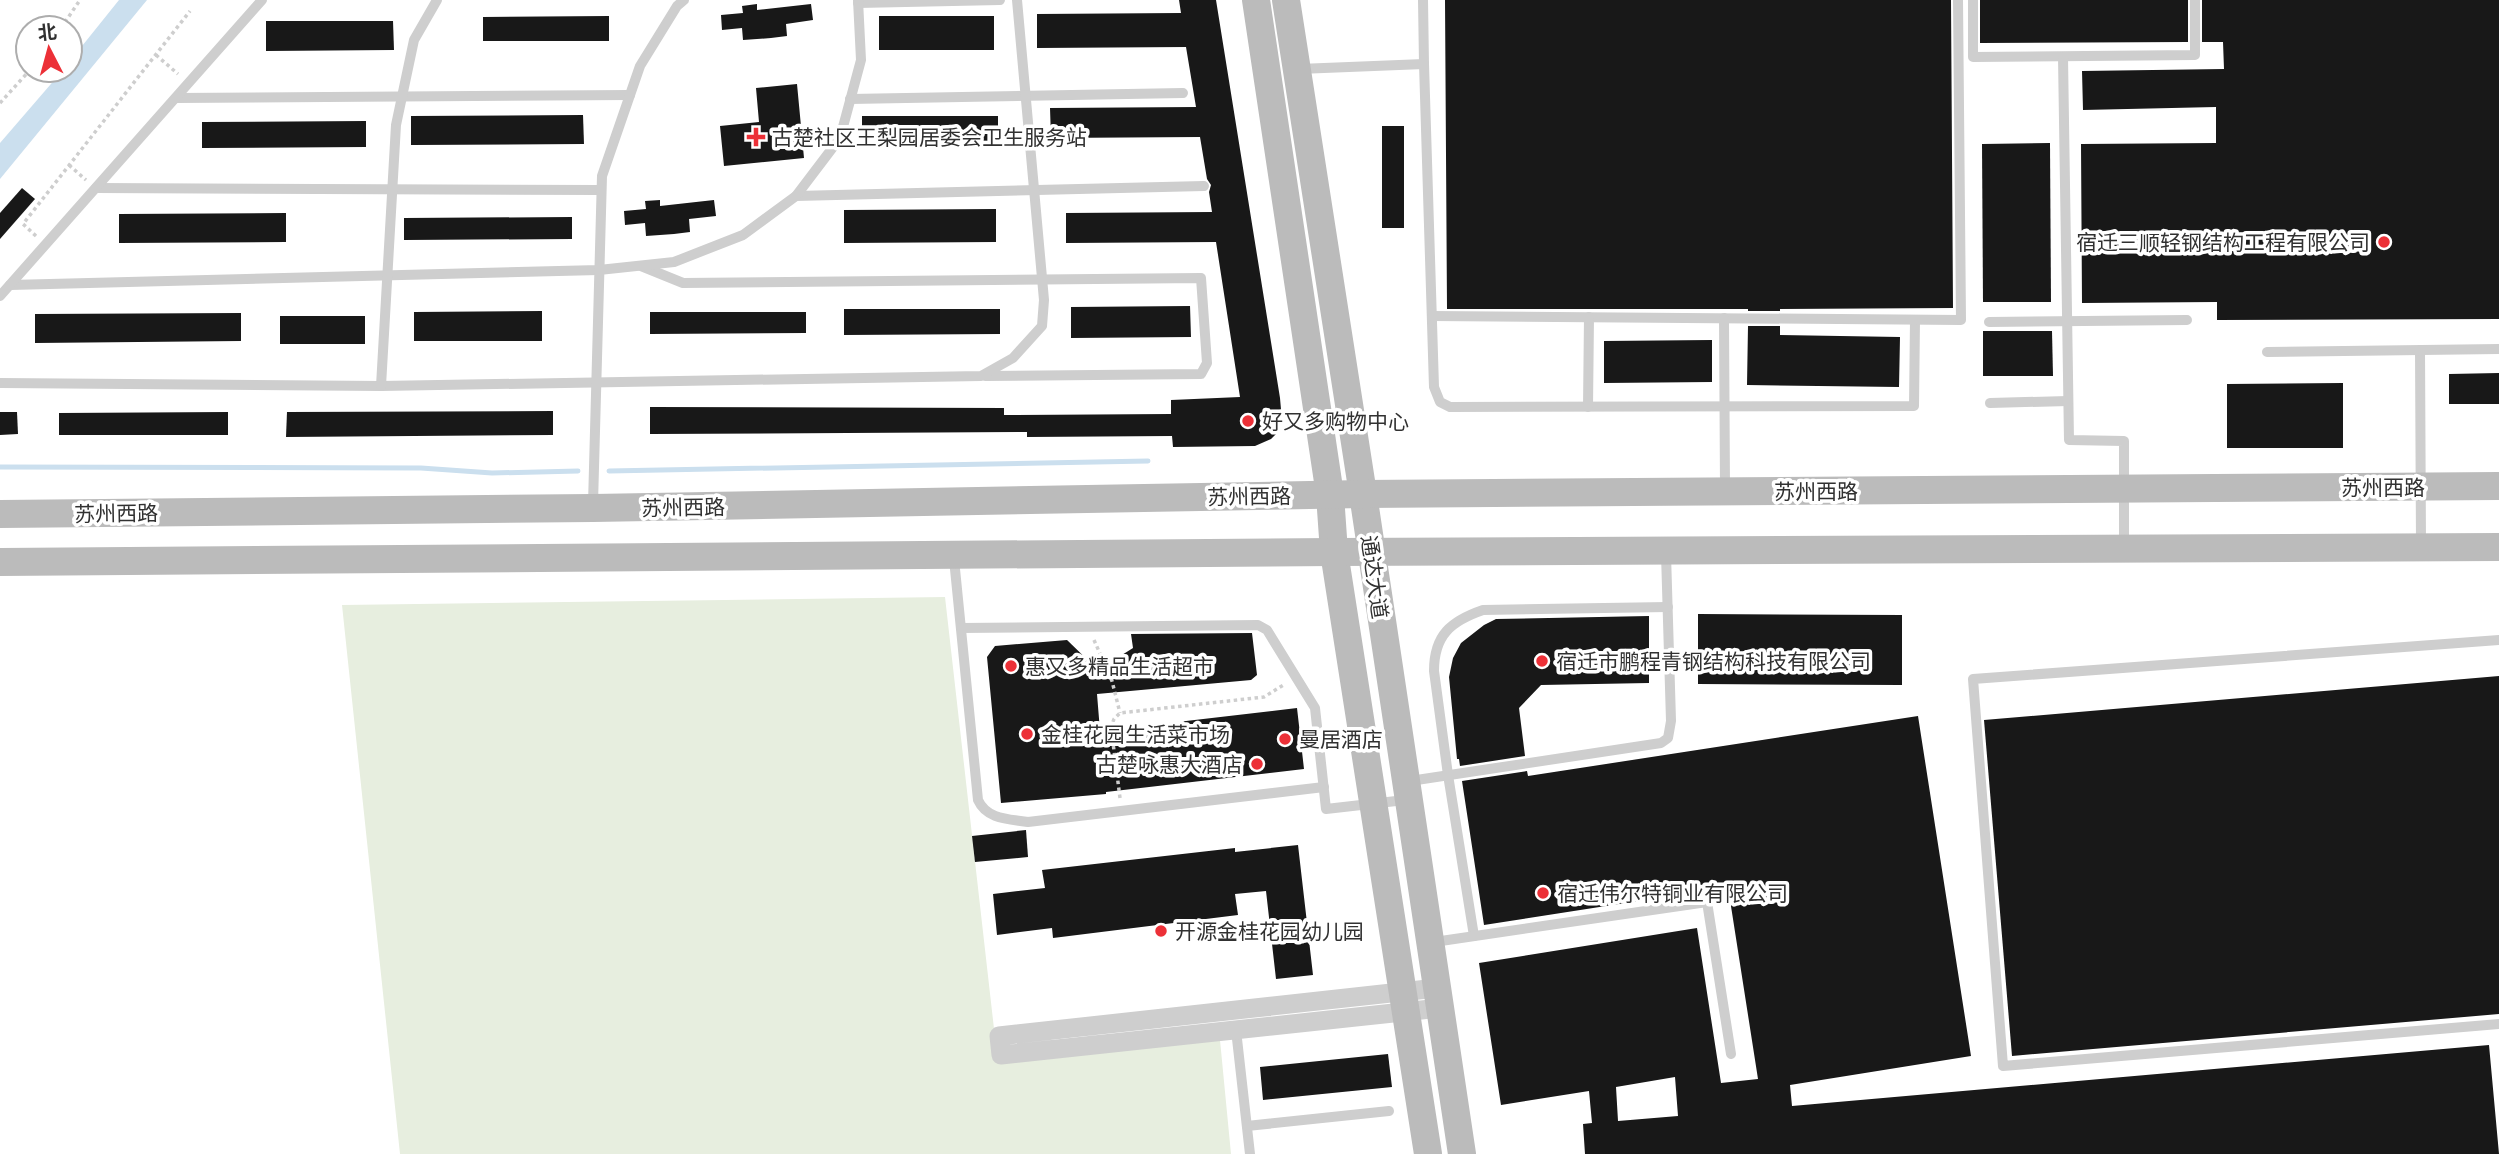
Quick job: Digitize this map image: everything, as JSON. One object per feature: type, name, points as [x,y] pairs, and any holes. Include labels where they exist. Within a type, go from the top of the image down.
[{"type":"main road","name":"通达大道","points":[[1256,0],[1282,69],[1363,494],[1462,1154]]},
{"type":"main road","name":"通达大道","points":[[1286,0],[1282,69],[1335,552],[1428,1154]]},
{"type":"main road","name":"苏州西路","points":[[0,514],[593,509],[1363,494],[2499,486]]},
{"type":"main road","points":[[0,562],[2499,547]]},
{"type":"street","points":[[1158,1028],[1001,1055],[999,1036],[1158,1028],[1226,1025],[1438,998]]},
{"type":"lane","points":[[0,296],[262,0]]},
{"type":"lane","points":[[381,386],[396,125],[414,40],[437,0]]},
{"type":"lane","points":[[593,509],[602,176],[640,66],[677,5],[684,0]]},
{"type":"lane","points":[[10,285],[599,270],[674,262],[743,235],[796,196],[840,138],[861,60],[858,1],[1000,0]]},
{"type":"lane","points":[[981,376],[1013,358],[1042,326],[1043,280],[1017,0]]},
{"type":"lane","points":[[1423,0],[1434,387],[1440,402],[1450,407],[1914,406],[1914,320]]},
{"type":"lane","points":[[1432,316],[1961,320],[1958,0]]},
{"type":"lane","points":[[1973,0],[1973,57],[2195,55],[2195,0]]},
{"type":"lane","points":[[2063,57],[2069,440],[2124,441],[2124,548]]},
{"type":"lane","points":[[1282,69],[1424,64]]},
{"type":"lane","points":[[850,99],[1184,93]]},
{"type":"lane","points":[[176,98],[630,95]]},
{"type":"lane","points":[[796,196],[1205,186]]},
{"type":"lane","points":[[96,188],[601,190]]},
{"type":"lane","points":[[0,383],[381,386],[1201,374],[1207,363],[1201,278],[683,283],[641,265]]},
{"type":"lane","points":[[1588,407],[1589,317]]},
{"type":"lane","points":[[1724,318],[1725,491]]},
{"type":"lane","points":[[1989,323],[2187,320]]},
{"type":"lane","points":[[2267,352],[2499,349]]},
{"type":"lane","points":[[2420,350],[2421,547]]},
{"type":"lane","points":[[1990,403],[2068,401]]},
{"type":"lane","points":[[961,628],[1258,625],[1267,631],[1315,708],[1326,810],[1373,804],[1448,775],[1661,743],[1668,738],[1671,721],[1666,551]]},
{"type":"lane","points":[[954,555],[978,800],[981,807],[1000,818],[1028,822],[1324,787]]},
{"type":"lane","points":[[1474,936],[1434,671],[1434,655],[1447,629],[1459,620],[1483,610],[1498,608],[1668,607]]},
{"type":"lane","points":[[2499,640],[1973,679],[2003,1066],[2499,1024]]},
{"type":"lane","points":[[1430,942],[1707,902],[1731,1054]]},
{"type":"lane","points":[[1226,1025],[1247,1126],[1250,1154]]},
{"type":"lane","points":[[1247,1126],[1389,1111]]},
{"type":"path","points":[[45,245],[23,224],[190,11]]},
{"type":"path","points":[[156,55],[189,83]]},
{"type":"path","points":[[0,103],[17,84]]},
{"type":"path","points":[[69,165],[96,188]]},
{"type":"path","points":[[1088,627],[1112,681],[1120,713]]},
{"type":"path","points":[[1121,811],[1111,727],[1120,713],[1264,697],[1296,676]]},
{"type":"green space","points":[[945,597],[998,1064],[1220,1040],[1231,1154],[400,1154],[342,605]]},
{"type":"water","points":[[119,0],[147,0],[84,77],[84,44]]},
{"type":"water","points":[[51,84],[78,84],[0,179],[0,143]]},
{"type":"building","points":[[1179,0],[1216,0],[1280,398],[1282,421],[1278,432],[1271,439],[1255,446],[1173,447],[1172,436],[1027,437],[1027,432],[650,434],[650,407],[1004,408],[1004,415],[1171,414],[1171,400],[1240,397],[1216,242],[1066,243],[1066,213],[1212,212],[1209,192],[1211,185],[1207,179],[1200,137],[1051,138],[1050,108],[1196,107],[1186,47],[1037,48],[1037,14],[1181,13]]},
{"type":"building","points":[[1445,0],[1951,0],[1953,308],[1780,311],[1447,309]]},
{"type":"building","points":[[1980,0],[2188,0],[2188,42],[1980,43]]},
{"type":"building","points":[[2202,0],[2499,0],[2499,319],[2217,320],[2217,302],[2082,303],[2081,144],[2216,143],[2216,107],[2083,110],[2082,71],[2224,69],[2223,42],[2202,42]]},
{"type":"building","points":[[757,4],[757,10],[811,4],[813,20],[786,24],[787,36],[771,38],[743,40],[742,28],[722,30],[721,15],[743,13],[742,6]]},
{"type":"building","points":[[609,16],[609,41],[483,41],[483,17]]},
{"type":"building","points":[[879,16],[994,16],[994,50],[879,50]]},
{"type":"building","points":[[266,21],[393,21],[394,50],[266,51]]},
{"type":"building","points":[[797,84],[804,158],[724,166],[720,126],[759,122],[756,88]]},
{"type":"building","points":[[583,115],[584,144],[411,145],[411,116]]},
{"type":"building","points":[[862,116],[998,116],[998,146],[862,147]]},
{"type":"building","points":[[366,121],[366,147],[202,148],[202,122]]},
{"type":"building","points":[[1382,126],[1404,126],[1404,228],[1382,228]]},
{"type":"building","points":[[2050,143],[2051,302],[1983,302],[1982,144]]},
{"type":"building","points":[[22,188],[35,199],[0,239],[0,213]]},
{"type":"building","points":[[660,200],[660,206],[714,200],[716,216],[689,219],[690,232],[674,234],[646,236],[645,223],[625,225],[624,211],[646,209],[645,201]]},
{"type":"building","points":[[996,209],[996,242],[844,243],[844,210]]},
{"type":"building","points":[[286,213],[286,242],[119,243],[119,214]]},
{"type":"building","points":[[572,217],[572,239],[404,240],[404,218]]},
{"type":"building","points":[[1190,306],[1191,337],[1071,338],[1071,307]]},
{"type":"building","points":[[844,309],[1000,309],[1000,334],[844,335]]},
{"type":"building","points":[[542,311],[542,341],[414,341],[414,312]]},
{"type":"building","points":[[650,312],[806,312],[806,333],[650,334]]},
{"type":"building","points":[[241,313],[241,341],[35,343],[35,314]]},
{"type":"building","points":[[280,316],[365,316],[365,344],[280,344]]},
{"type":"building","points":[[1748,326],[1780,326],[1780,335],[1900,337],[1899,387],[1747,385]]},
{"type":"building","points":[[1983,331],[2052,331],[2053,376],[1983,376]]},
{"type":"building","points":[[1712,340],[1712,382],[1604,383],[1604,341]]},
{"type":"building","points":[[2499,373],[2499,404],[2449,404],[2449,374]]},
{"type":"building","points":[[2343,383],[2343,448],[2227,448],[2227,384]]},
{"type":"building","points":[[553,411],[553,435],[286,437],[287,412]]},
{"type":"building","points":[[0,412],[17,412],[18,434],[0,435]]},
{"type":"building","points":[[228,412],[228,435],[59,435],[59,413]]},
{"type":"building","points":[[1698,614],[1902,615],[1902,685],[1698,684]]},
{"type":"building","points":[[1649,616],[1649,683],[1541,685],[1519,708],[1525,756],[1460,766],[1457,759],[1449,677],[1453,658],[1461,643],[1496,619]]},
{"type":"building","points":[[1252,633],[1257,675],[1251,680],[1097,694],[1100,731],[1297,708],[1304,769],[1106,794],[1001,803],[987,657],[995,646],[1067,640],[1098,670],[1133,648],[1131,634]]},
{"type":"building","points":[[2499,676],[2499,1014],[2012,1056],[1984,720]]},
{"type":"building","points":[[1918,716],[1971,1056],[1790,1085],[1792,1106],[2489,1045],[2499,1154],[1585,1154],[1583,1124],[1592,1123],[1589,1091],[1501,1105],[1479,963],[1697,928],[1721,1083],[1758,1079],[1728,887],[1484,925],[1462,781],[1527,771],[1528,776]],"holes":[[[1675,1077],[1678,1116],[1618,1121],[1616,1087]]]},
{"type":"building","points":[[1026,830],[1028,857],[975,862],[972,836]]},
{"type":"building","points":[[1298,845],[1313,975],[1276,979],[1266,891],[1235,894],[1238,915],[1053,938],[1052,928],[997,935],[993,894],[1045,888],[1042,870],[1235,848],[1235,852]]},
{"type":"building","points":[[1388,1054],[1392,1087],[1263,1100],[1260,1067]]},
{"type":"waterway","points":[[609,471],[1148,461]]},
{"type":"waterway","points":[[0,467],[421,468],[492,473],[578,471]]},
{"type":"place","name":"古楚社区王梨园居委会卫生服务站","points":[[756,137]]},
{"type":"place","name":"宿迁三顺轻钢结构工程有限公司","points":[[2384,242]]},
{"type":"place","name":"好又多购物中心","points":[[1248,421]]},
{"type":"place","name":"宿迁市鹏程青钢结构科技有限公司","points":[[1542,661]]},
{"type":"place","name":"惠又多精品生活超市","points":[[1011,666]]},
{"type":"place","name":"金桂花园生活菜市场","points":[[1027,734]]},
{"type":"place","name":"曼居酒店","points":[[1285,739]]},
{"type":"place","name":"古楚咏惠大酒店","points":[[1257,764]]},
{"type":"place","name":"宿迁伟尔特铜业有限公司","points":[[1543,893]]},
{"type":"place","name":"开源金桂花园幼儿园","points":[[1161,931]]}]
